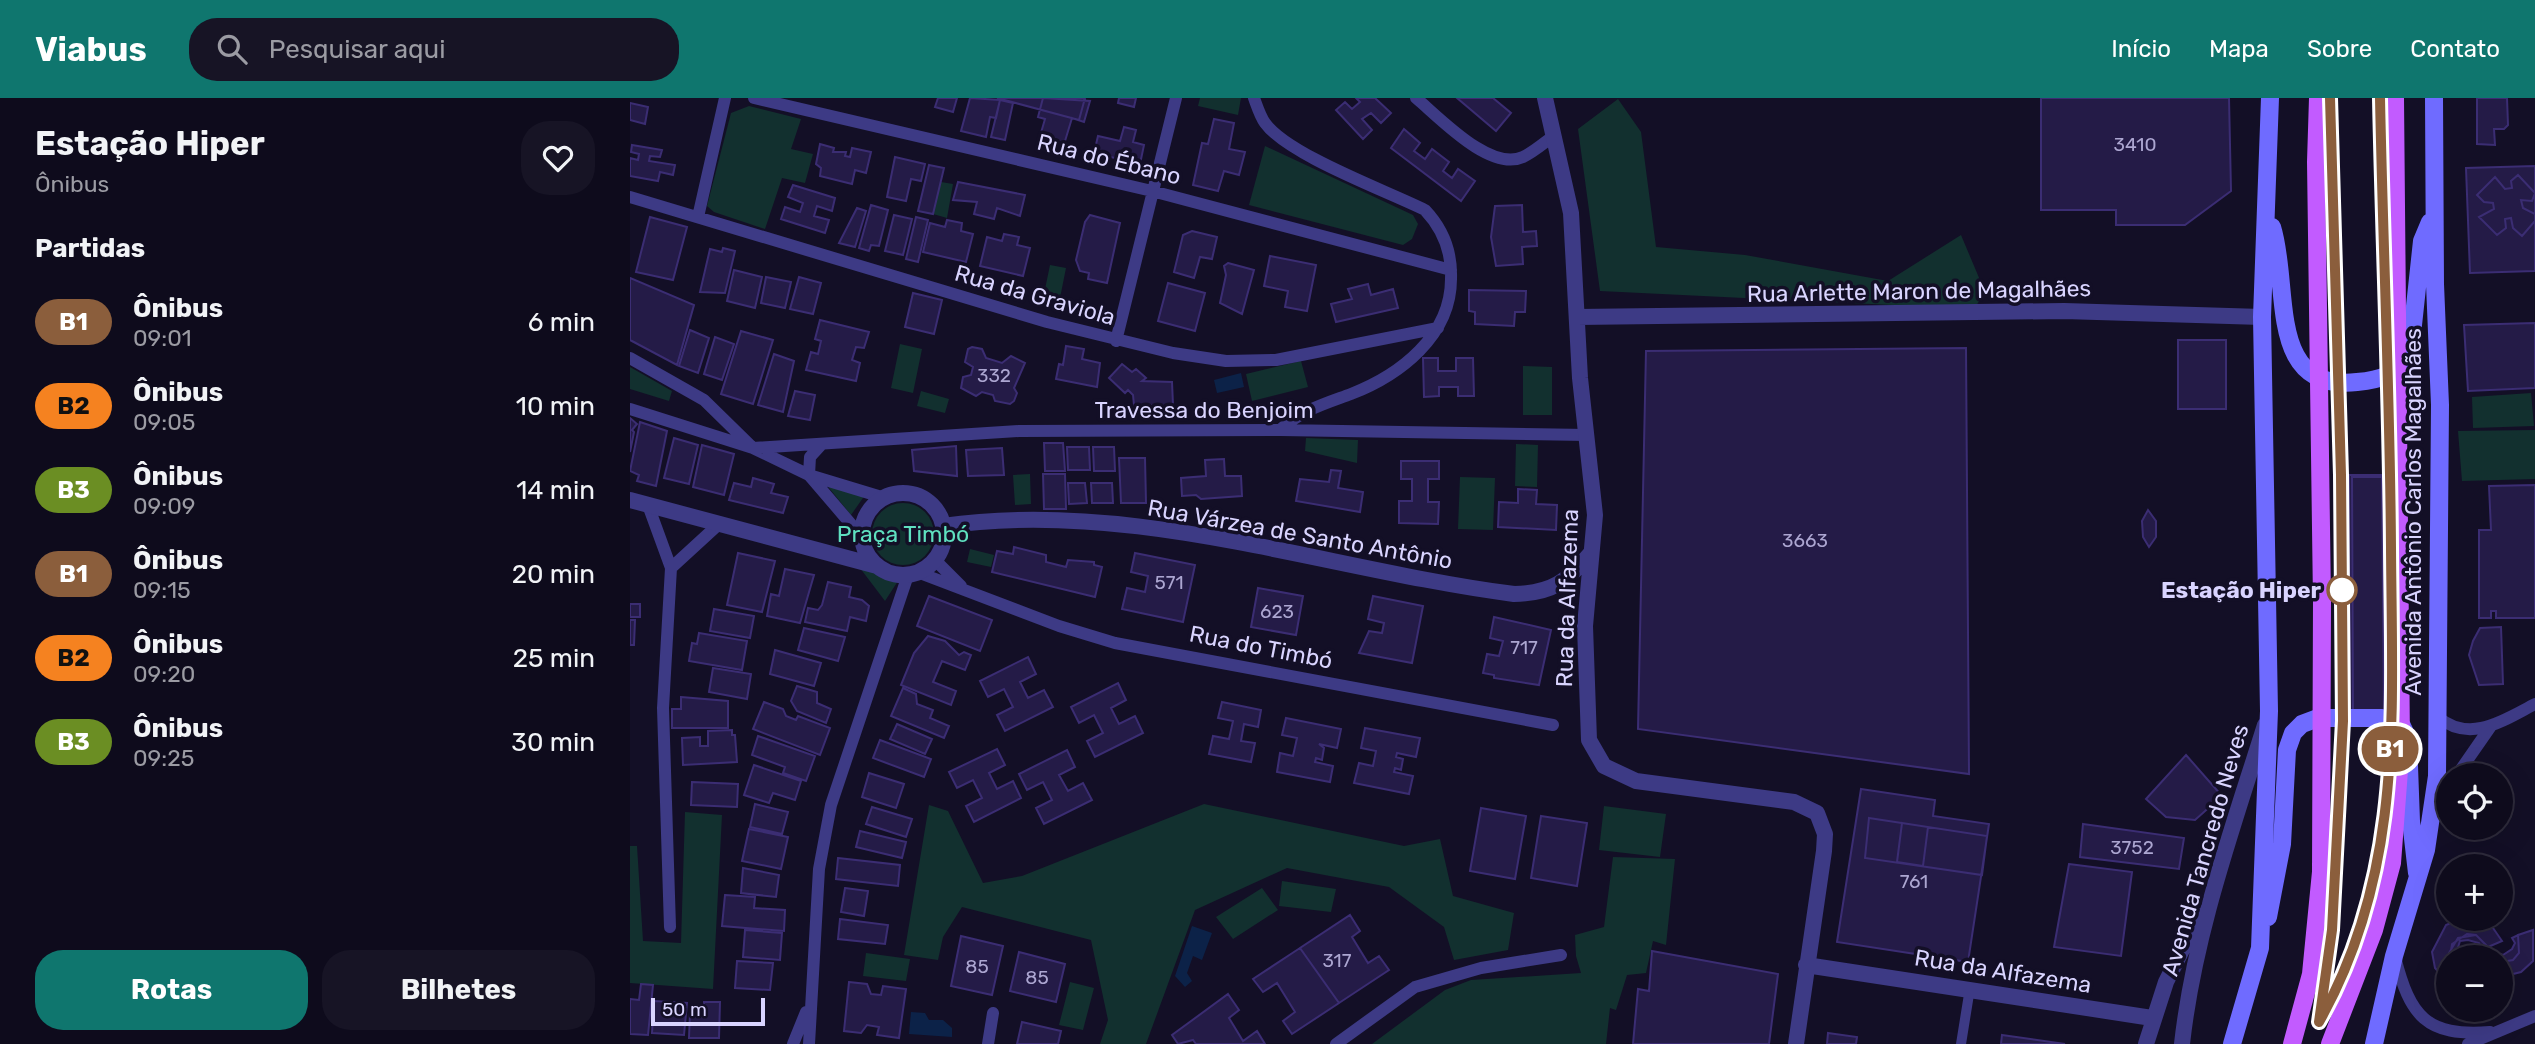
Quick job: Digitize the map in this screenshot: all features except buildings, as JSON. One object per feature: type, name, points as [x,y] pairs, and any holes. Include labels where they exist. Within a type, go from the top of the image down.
[{"type":"main road","points":[[2260,948],[2269,711],[2262,317],[2270,98]]},
{"type":"main road","points":[[2292,1044],[2311,974],[2321,872],[2322,601],[2316,162],[2318,98]]},
{"type":"main road","name":"Avenida Antônio Carlos Magalhães","points":[[2330,1044],[2374,930],[2392,863],[2401,744],[2395,98]]},
{"type":"main road","name":"Avenida Antônio Carlos Magalhães","points":[[2374,1044],[2394,956],[2419,880],[2431,824],[2438,717],[2440,405],[2434,212],[2434,98]]},
{"type":"main road","points":[[2266,208],[2275,238],[2292,348],[2306,372],[2334,383],[2377,380],[2403,366],[2413,341],[2423,241],[2434,212]]},
{"type":"main road","points":[[2232,1044],[2275,890],[2282,844],[2287,750],[2293,733],[2302,724],[2318,718],[2364,717],[2382,718],[2402,726],[2408,739],[2412,834],[2419,880]]},
{"type":"street","points":[[698,217],[725,98]]},
{"type":"street","name":"Rua do Ébano","points":[[754,98],[1152,191],[1451,270]]},
{"type":"street","points":[[1116,341],[1176,98]]},
{"type":"street","points":[[1254,98],[1264,121],[1283,139],[1426,210],[1437,223],[1445,241],[1451,270],[1451,289],[1438,328],[1424,347],[1380,381],[1297,414],[1280,430]]},
{"type":"street","points":[[1416,98],[1485,154],[1499,160],[1523,158],[1555,135]]},
{"type":"street","name":"Rua da Alfazema","points":[[1545,98],[1571,213],[1594,515],[1585,626],[1587,722],[1595,754],[1604,766],[1636,780],[1794,802],[1816,813],[1825,834],[1824,851],[1796,1044]]},
{"type":"street","name":"Rua da Graviola","points":[[630,197],[1116,341],[1226,361],[1276,360],[1438,328]]},
{"type":"street","name":"Rua Arlette Maron de Magalhães","points":[[1577,317],[2064,311],[2262,317]]},
{"type":"street","points":[[630,358],[704,400],[753,449]]},
{"type":"street","points":[[630,409],[753,449],[809,475],[886,498]]},
{"type":"street","name":"Travessa do Benjoim","points":[[753,449],[1019,431],[1280,430],[1587,435]]},
{"type":"street","points":[[821,445],[810,457],[809,475],[862,538],[865,550],[877,566]]},
{"type":"street","points":[[630,500],[816,548],[887,571],[913,573],[935,560],[941,550],[943,526],[939,515],[922,498],[897,494],[886,498],[868,514],[862,538]]},
{"type":"street","points":[[648,505],[671,568],[663,708],[670,927]]},
{"type":"street","name":"Rua Várzea de Santo Antônio","points":[[943,526],[979,521],[1037,520],[1177,531],[1514,594],[1539,593],[1558,586],[1591,553]]},
{"type":"street","points":[[671,568],[719,524]]},
{"type":"street","points":[[816,548],[862,538]]},
{"type":"street","name":"Rua do Timbó","points":[[935,560],[966,591]]},
{"type":"street","points":[[809,1044],[819,869],[831,805],[913,573]]},
{"type":"street","name":"Rua do Timbó","points":[[913,573],[1059,626],[1115,643],[1553,726]]},
{"type":"street","points":[[2438,717],[2460,730],[2492,726],[2535,704]]},
{"type":"street","name":"Avenida Tancredo Neves","points":[[2182,1044],[2188,994],[2217,880],[2269,711]]},
{"type":"street","points":[[2466,763],[2492,726]]},
{"type":"street","points":[[2431,824],[2436,814]]},
{"type":"street","points":[[2146,1044],[2152,1018],[2166,982],[2217,880]]},
{"type":"street","points":[[1336,1044],[1415,987],[1481,968],[1561,955]]},
{"type":"street","points":[[2394,956],[2403,990],[2412,1007],[2424,1020],[2452,1032],[2490,1032]]},
{"type":"street","name":"Rua da Alfazema","points":[[1806,965],[2152,1018]]},
{"type":"street","points":[[1961,1044],[1970,988]]},
{"type":"street","points":[[793,1044],[810,1002]]},
{"type":"street","points":[[988,1044],[993,1013]]},
{"type":"street","points":[[2468,1044],[2490,1032],[2535,1016]]},
{"type":"green space","points":[[1200,98],[1241,98],[1238,115],[1198,106]]},
{"type":"green space","points":[[1618,99],[1641,132],[1656,247],[1745,255],[1888,281],[1961,235],[1985,292],[1974,309],[1600,291],[1578,129]]},
{"type":"green space","points":[[749,106],[801,119],[791,149],[813,154],[805,183],[782,178],[765,229],[714,212],[707,206],[731,113]]},
{"type":"green space","points":[[1265,146],[1413,215],[1418,224],[1412,239],[1403,245],[1249,205]]},
{"type":"green space","points":[[941,182],[953,184],[947,218],[933,214]]},
{"type":"green space","points":[[1050,265],[1066,268],[1060,298],[1044,294]]},
{"type":"green space","points":[[900,344],[922,349],[913,393],[891,388]]},
{"type":"green space","points":[[1301,361],[1308,387],[1252,401],[1246,374]]},
{"type":"green space","points":[[1523,366],[1552,367],[1552,415],[1523,415]]},
{"type":"green space","points":[[630,367],[672,391],[669,401],[630,389]]},
{"type":"green space","points":[[921,391],[949,399],[945,413],[917,406]]},
{"type":"green space","points":[[2531,393],[2534,426],[2473,428],[2472,397]]},
{"type":"green space","points":[[2535,430],[2535,479],[2462,481],[2458,431]]},
{"type":"green space","points":[[1306,438],[1358,440],[1357,463],[1305,451]]},
{"type":"green space","points":[[1516,444],[1538,445],[1537,487],[1515,486]]},
{"type":"green space","points":[[1030,474],[1031,504],[1015,505],[1013,475]]},
{"type":"green space","points":[[1460,477],[1495,478],[1493,530],[1458,529]]},
{"type":"green space","points":[[825,483],[865,495],[851,515]]},
{"type":"green space","name":"Praça Timbó","points":[[903,503],[925,512],[934,534],[925,556],[903,565],[881,556],[872,534],[881,512]]},
{"type":"green space","points":[[970,549],[994,555],[991,567],[967,562]]},
{"type":"green space","points":[[860,568],[898,581],[885,601]]},
{"type":"green space","points":[[1204,804],[1404,846],[1440,839],[1453,896],[1514,913],[1508,950],[1454,960],[1444,927],[1389,887],[1287,868],[1195,910],[1146,1044],[1100,1044],[1108,1020],[1091,940],[962,907],[943,937],[938,960],[904,955],[929,805],[948,811],[983,883],[1022,876]]},
{"type":"green space","points":[[1604,806],[1666,814],[1660,857],[1599,850]]},
{"type":"green space","points":[[685,812],[722,815],[713,989],[630,983],[630,846],[637,846],[643,941],[681,943]]},
{"type":"green space","points":[[1613,857],[1675,859],[1666,945],[1653,941],[1646,973],[1627,975],[1616,1010],[1610,1008],[1606,1044],[1372,1044],[1445,990],[1471,980],[1581,973],[1576,956],[1575,935],[1604,927]]},
{"type":"green space","points":[[1282,881],[1336,889],[1331,912],[1279,906]]},
{"type":"green space","points":[[1262,888],[1278,910],[1233,939],[1216,917]]},
{"type":"green space","points":[[866,953],[910,959],[906,981],[863,976]]},
{"type":"green space","points":[[1070,982],[1094,988],[1083,1030],[1059,1025]]},
{"type":"water","points":[[1241,373],[1244,387],[1217,393],[1214,380]]},
{"type":"water","points":[[1192,926],[1212,933],[1202,960],[1193,956],[1187,973],[1192,981],[1185,987],[1175,976]]},
{"type":"water","points":[[911,1012],[925,1013],[929,1020],[943,1020],[952,1028],[952,1037],[909,1034]]},
{"type":"bus line","name":"B1","points":[[2330,98],[2341,475],[2343,721],[2332,930],[2319,1022],[2332,999],[2360,931],[2379,866],[2392,725],[2390,473],[2380,98]]},
{"type":"place","name":"Estação Hiper","points":[[2342,590]]}]
